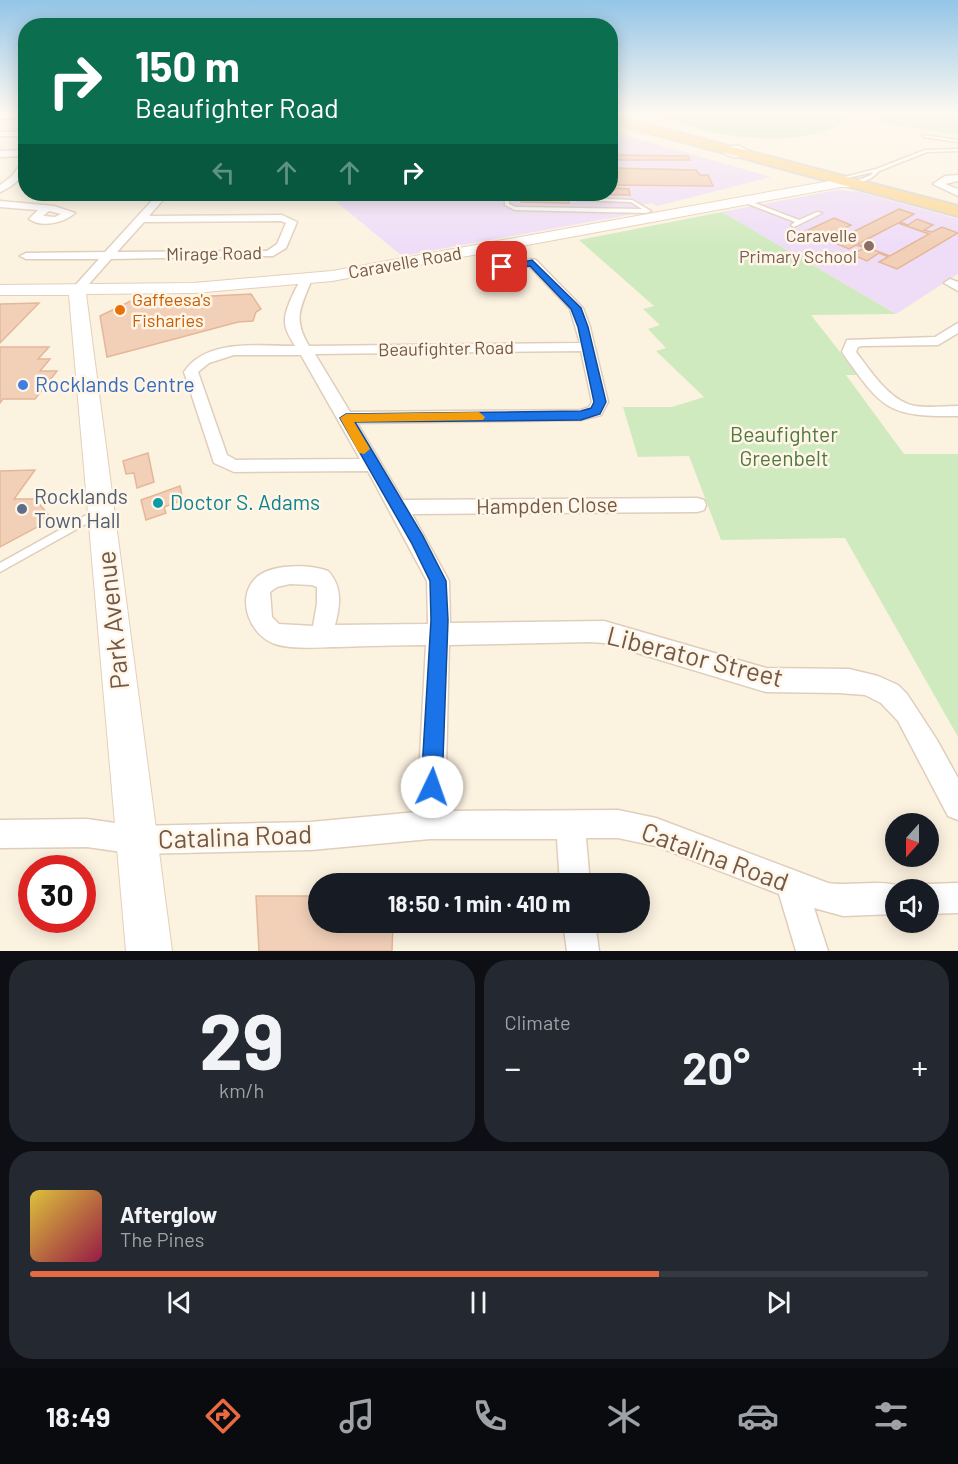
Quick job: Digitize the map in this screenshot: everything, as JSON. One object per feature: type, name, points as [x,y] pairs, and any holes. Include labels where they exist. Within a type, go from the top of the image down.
[{"type":"main road","points":[[760,157],[958,210]]},
{"type":"street","points":[[0,176],[18,176]]},
{"type":"street","points":[[0,189],[18,178]]},
{"type":"street","points":[[958,178],[948,178],[938,184],[958,193]]},
{"type":"street","name":"Caravelle Road","points":[[0,290],[194,288],[306,279],[386,268],[652,214],[745,201],[844,181]]},
{"type":"street","points":[[77,290],[157,201]]},
{"type":"street","points":[[0,204],[45,209]]},
{"type":"street","name":"Mirage Road","points":[[107,255],[269,254],[282,246],[292,222],[283,218],[140,219]]},
{"type":"street","points":[[26,256],[107,255]]},
{"type":"street","points":[[346,418],[581,416],[595,411],[600,402],[583,327],[576,308],[534,263],[502,267]]},
{"type":"street","points":[[306,279],[290,321],[293,332],[346,418],[417,540],[438,581],[430,825]]},
{"type":"street","name":"Park Avenue","points":[[77,290],[149,951]]},
{"type":"street","points":[[958,327],[938,341],[862,342],[852,344],[849,352],[886,398],[897,406],[917,412],[958,411]]},
{"type":"street","name":"Beaufighter Road","points":[[372,465],[234,466],[220,459],[191,372],[195,365],[234,351],[586,347]]},
{"type":"street","name":"Hampden Close","points":[[396,507],[697,505]]},
{"type":"street","name":"Liberator Street","points":[[322,635],[604,632],[766,680],[786,683],[848,681],[869,683],[891,695],[908,712],[958,806]]},
{"type":"street","name":"Catalina Road","points":[[0,834],[87,833],[136,840],[311,836],[430,825],[594,823],[640,828],[828,898],[843,901],[885,899]]},
{"type":"street","points":[[570,825],[574,873]]},
{"type":"street","points":[[791,884],[812,951]]},
{"type":"street","points":[[939,899],[958,898]]},
{"type":"street","points":[[581,933],[583,951]]},
{"type":"lane","name":"Caravelle Road","points":[[844,181],[910,157]]},
{"type":"lane","name":"Caravelle Road","points":[[844,181],[873,176],[877,170]]},
{"type":"lane","points":[[618,200],[632,201],[652,214]]},
{"type":"lane","points":[[507,201],[507,204],[515,208],[652,214]]},
{"type":"lane","points":[[745,201],[799,222]]},
{"type":"lane","points":[[792,226],[819,213]]},
{"type":"lane","points":[[0,568],[101,511]]},
{"type":"shaded area","points":[[618,157],[703,157],[771,177],[657,206],[651,203],[636,207],[633,214],[402,256],[335,201],[618,201]]},
{"type":"shaded area","name":"Caravelle Primary School","points":[[837,190],[859,192],[958,219],[958,274],[896,314],[722,212]]},
{"type":"green space","name":"Beaufighter Greenbelt","points":[[722,212],[896,314],[811,315],[858,375],[846,375],[904,454],[958,454],[958,737],[845,538],[721,540],[689,456],[638,457],[623,407],[672,407],[704,397],[656,351],[666,348],[648,329],[660,325],[643,309],[654,306],[579,240]]},
{"type":"building","points":[[618,157],[689,157],[690,160],[618,160]]},
{"type":"building","points":[[618,168],[696,170],[700,175],[708,175],[713,186],[618,185]]},
{"type":"building","points":[[618,188],[629,189],[630,195],[618,195]]},
{"type":"building","points":[[569,201],[569,203],[521,202]]},
{"type":"building","points":[[899,209],[914,214],[900,222],[908,225],[917,219],[933,225],[924,230],[932,232],[942,227],[958,233],[897,269],[879,262],[888,257],[879,253],[867,261],[851,254],[865,248],[856,245],[849,249],[833,242],[841,239],[831,235],[822,239],[804,232],[834,218],[851,225],[833,234],[843,237]],"holes":[[[898,223],[929,234],[890,256],[858,244]]]},
{"type":"building","points":[[251,294],[261,309],[256,312],[253,321],[238,322],[107,357],[100,316],[133,300]]},
{"type":"building","name":"Rocklands Centre","points":[[39,303],[0,343],[0,304]]},
{"type":"building","name":"Rocklands Centre","points":[[0,347],[49,347],[38,359],[50,359],[40,371],[57,371],[35,399],[3,399],[0,403]]},
{"type":"building","points":[[148,453],[154,482],[137,488],[134,473],[126,474],[123,461]]},
{"type":"building","name":"Rocklands Town Hall","points":[[35,470],[14,499],[35,499],[52,519],[0,547],[0,471]]},
{"type":"building","name":"Doctor S. Adams","points":[[180,486],[183,500],[164,507],[166,513],[146,520],[141,500]]},
{"type":"building","points":[[256,896],[308,896],[308,933],[393,933],[392,951],[259,951]]},
{"type":"slow traffic","points":[[364,449],[346,418],[479,417]]},
{"type":"place","name":"Caravelle Primary School","points":[[869,246]]},
{"type":"place","name":"Gaffeesa's Fisharies","points":[[120,310]]},
{"type":"place","name":"Rocklands Centre","points":[[23,385]]},
{"type":"place","name":"Doctor S. Adams","points":[[158,503]]},
{"type":"place","name":"Rocklands Town Hall","points":[[22,509]]},
{"type":"route","points":[[432,787],[440,596],[438,581],[417,540],[346,418],[581,416],[595,411],[600,402],[583,327],[576,308],[532,262],[502,267]]}]
